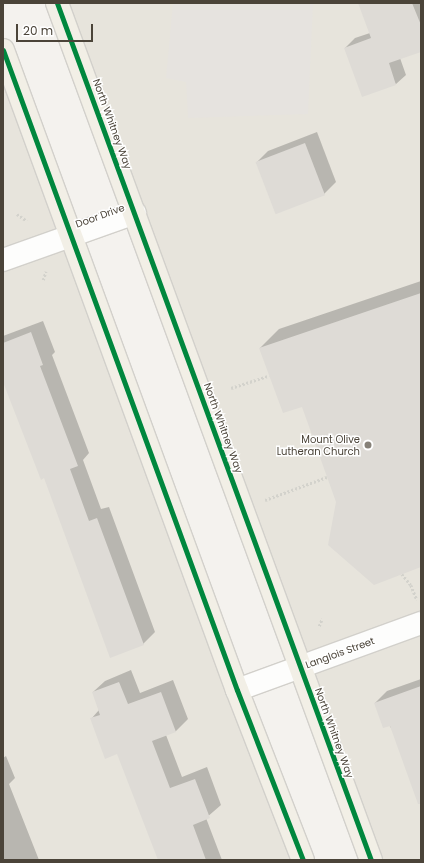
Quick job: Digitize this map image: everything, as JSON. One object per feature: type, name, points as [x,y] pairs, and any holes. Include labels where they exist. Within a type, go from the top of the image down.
[{"type":"main road","name":"North Whitney Way","points":[[57,3],[371,860]]},
{"type":"main road","points":[[3,50],[237,690],[303,860]]},
{"type":"street","name":"Door Drive","points":[[3,260],[135,213]]},
{"type":"street","name":"Langlois Street","points":[[237,690],[301,667],[420,614]]},
{"type":"path","points":[[17,214],[27,221]]},
{"type":"path","points":[[43,280],[46,270]]},
{"type":"path","points":[[231,388],[269,376]]},
{"type":"path","points":[[242,507],[327,477]]},
{"type":"path","points":[[402,574],[411,585],[420,614]]},
{"type":"path","points":[[319,626],[322,619]]},
{"type":"shaded area","points":[[57,3],[421,3],[421,860],[371,860]]},
{"type":"shaded area","points":[[173,3],[313,3],[308,114],[188,118],[186,82],[166,78]]},
{"type":"shaded area","points":[[3,50],[303,860],[3,860]]},
{"type":"building","points":[[358,3],[412,3],[421,25],[421,52],[389,63],[396,85],[362,97],[344,48],[371,38]]},
{"type":"building","points":[[305,143],[325,195],[276,214],[256,162]]},
{"type":"building","name":"Mount Olive Lutheran Church","points":[[421,293],[421,567],[374,585],[328,545],[336,502],[302,407],[283,413],[259,348]]},
{"type":"building","points":[[31,332],[43,365],[40,366],[78,466],[70,469],[89,521],[97,518],[144,645],[110,658],[44,478],[41,480],[3,382],[3,343]]},
{"type":"building","points":[[119,682],[128,704],[161,692],[176,732],[152,741],[170,788],[195,779],[210,818],[193,825],[206,860],[158,860],[117,754],[105,759],[90,718],[100,715],[92,692]]},
{"type":"building","points":[[421,686],[421,804],[418,804],[390,726],[383,728],[374,703]]},
{"type":"cycle path","points":[[57,3],[371,860]]},
{"type":"cycle path","points":[[3,50],[237,690],[303,860]]},
{"type":"place","name":"Mount Olive Lutheran Church","points":[[368,445]]}]
